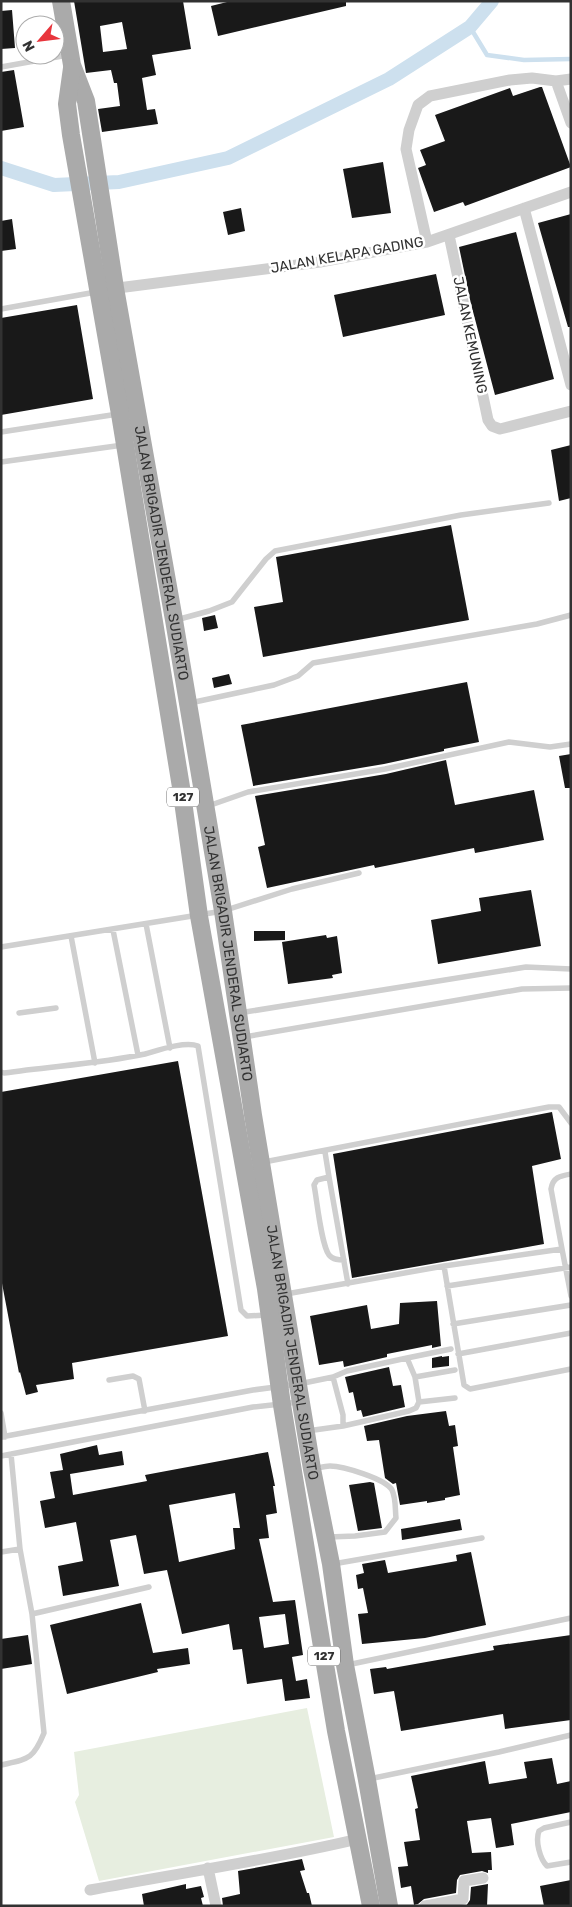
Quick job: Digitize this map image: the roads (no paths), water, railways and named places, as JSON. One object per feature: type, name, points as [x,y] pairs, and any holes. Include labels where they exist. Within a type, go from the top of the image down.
[{"type":"main road","name":"JALAN BRIGADIR JENDERAL SUDIARTO","points":[[61,1],[71,60],[86,101],[91,135],[93,205],[107,290],[174,620],[223,911],[237,1013],[312,1469],[331,1564],[345,1665],[389,1906]]},
{"type":"main road","name":"127","points":[[71,60],[67,104],[71,135],[93,205]]},
{"type":"main road","name":"JALAN BRIGADIR JENDERAL SUDIARTO","points":[[107,290],[120,414],[181,787],[200,916],[270,1315],[279,1387],[336,1731],[371,1906]]},
{"type":"street","points":[[427,242],[406,149],[409,130],[418,105],[430,96],[510,80],[532,78],[556,81],[571,79]]},
{"type":"street","points":[[556,81],[571,123]]},
{"type":"street","name":"JALAN KELAPA GADING","points":[[107,290],[320,262],[427,242],[571,192]]},
{"type":"street","points":[[524,208],[571,385]]},
{"type":"street","name":"JALAN KEMUNING","points":[[449,235],[488,420],[492,426],[500,429],[571,411]]},
{"type":"street","points":[[90,1890],[290,1855],[358,1838]]},
{"type":"street","points":[[208,1868],[216,1906]]},
{"type":"street","points":[[425,1906],[463,1900],[464,1881],[483,1878]]},
{"type":"lane","points":[[1,67],[71,60]]},
{"type":"lane","points":[[1,309],[107,290]]},
{"type":"lane","points":[[1,432],[120,414]]},
{"type":"lane","points":[[1,462],[125,445]]},
{"type":"lane","points":[[174,620],[232,602],[266,559],[275,551],[461,515],[549,503]]},
{"type":"lane","points":[[188,704],[274,685],[298,676],[313,663],[537,624],[571,615]]},
{"type":"lane","points":[[205,807],[248,792],[386,769],[509,742],[550,747],[571,744]]},
{"type":"lane","points":[[1,947],[200,916],[359,872]]},
{"type":"lane","points":[[146,924],[170,1048]]},
{"type":"lane","points":[[112,930],[138,1055]]},
{"type":"lane","points":[[71,936],[95,1063]]},
{"type":"lane","points":[[237,1013],[526,967],[571,969]]},
{"type":"lane","points":[[242,1037],[522,990],[571,988]]},
{"type":"lane","points":[[19,1013],[56,1008]]},
{"type":"lane","points":[[1,1072],[4,1074],[95,1063],[184,1045],[198,1046],[241,1310],[247,1316],[270,1315]]},
{"type":"lane","points":[[262,1163],[549,1107],[559,1107],[571,1123]]},
{"type":"lane","points":[[325,1152],[348,1284]]},
{"type":"lane","points":[[571,1174],[557,1177],[550,1189],[562,1249],[568,1268],[571,1296]]},
{"type":"lane","points":[[330,1177],[315,1182],[316,1194],[325,1245],[329,1255],[334,1259],[344,1260]]},
{"type":"lane","points":[[284,1295],[444,1266],[562,1249]]},
{"type":"lane","points":[[444,1266],[464,1385],[470,1389],[571,1369]]},
{"type":"lane","points":[[447,1286],[568,1268]]},
{"type":"lane","points":[[453,1324],[571,1305]]},
{"type":"lane","points":[[458,1354],[571,1334]]},
{"type":"lane","points":[[1,1456],[253,1407],[282,1405],[300,1393],[347,1371],[451,1349]]},
{"type":"lane","points":[[306,1431],[343,1426],[416,1408],[419,1402],[415,1377],[407,1358]]},
{"type":"lane","points":[[415,1377],[455,1370]]},
{"type":"lane","points":[[109,1380],[133,1376],[139,1379],[145,1411]]},
{"type":"lane","points":[[334,1377],[342,1408],[343,1426]]},
{"type":"lane","points":[[1,1413],[3,1437],[253,1390],[279,1387],[300,1393]]},
{"type":"lane","points":[[419,1402],[455,1398]]},
{"type":"lane","points":[[1,1765],[27,1760],[38,1750],[44,1733],[32,1614],[20,1549],[11,1454]]},
{"type":"lane","points":[[312,1469],[331,1466],[362,1473],[386,1483],[392,1489],[394,1495],[396,1518],[385,1532],[355,1536],[325,1536]]},
{"type":"lane","points":[[331,1564],[482,1538]]},
{"type":"lane","points":[[1,1552],[20,1549]]},
{"type":"lane","points":[[32,1614],[149,1587]]},
{"type":"lane","points":[[345,1665],[571,1618]]},
{"type":"lane","points":[[367,1780],[571,1735]]},
{"type":"lane","points":[[571,1822],[544,1828],[538,1831],[537,1837],[542,1861],[547,1866],[571,1862]]},
{"type":"waterway","points":[[1,168],[54,185],[119,182],[228,158],[389,79],[470,27],[492,1]]},
{"type":"waterway","points":[[470,27],[487,55],[524,60],[571,59]]}]
